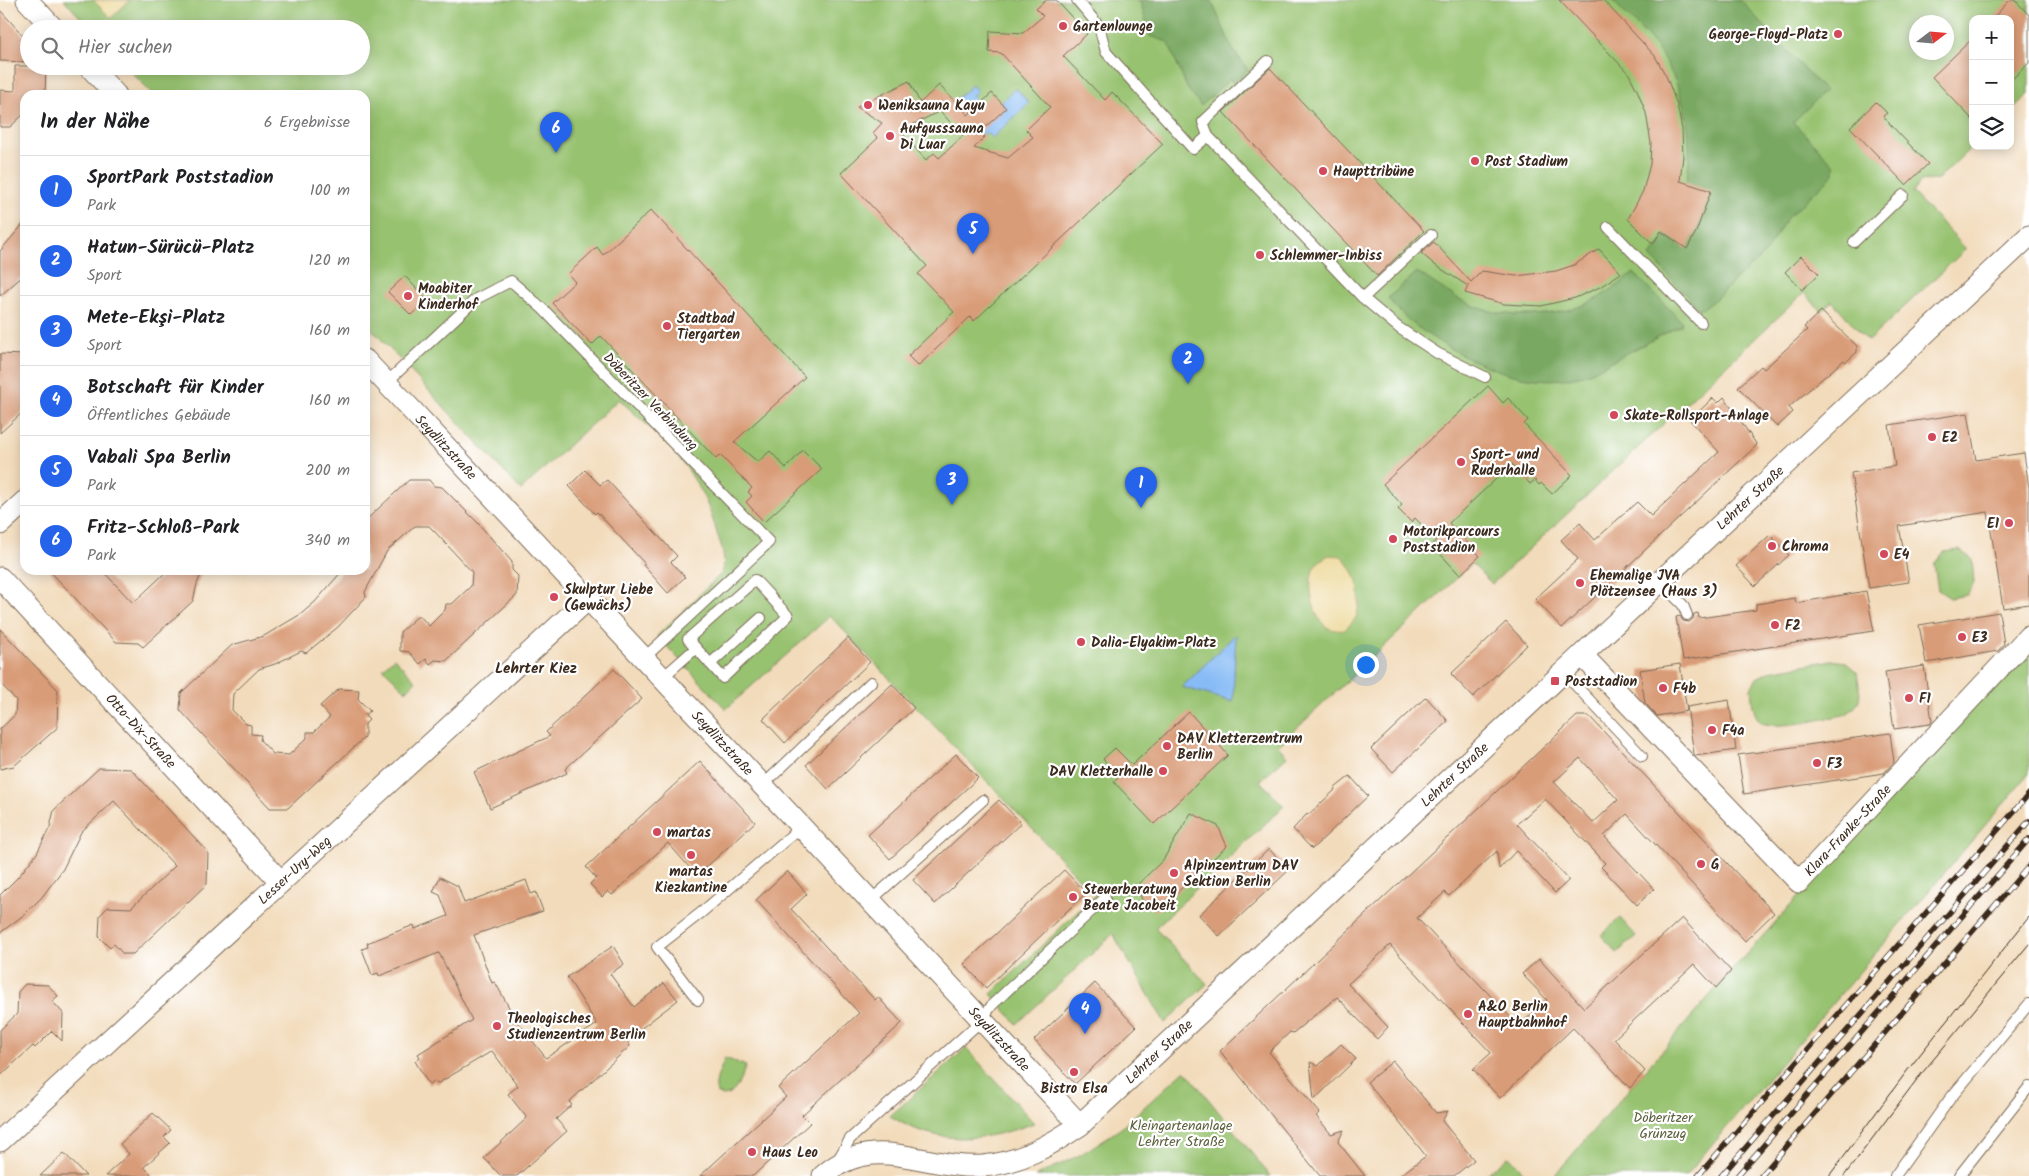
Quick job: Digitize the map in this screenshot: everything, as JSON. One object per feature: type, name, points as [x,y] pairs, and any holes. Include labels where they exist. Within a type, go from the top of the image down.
[{"type":"street","points":[[26,0],[45,20]]},
{"type":"street","points":[[97,75],[111,90]]},
{"type":"street","name":"Lehrter Straße","points":[[828,1171],[855,1156],[881,1152],[938,1163],[984,1166],[1001,1163],[1040,1151],[1080,1125],[2029,236]]},
{"type":"street","name":"Seydlitzstraße","points":[[370,365],[1080,1125]]},
{"type":"street","points":[[0,524],[20,506]]},
{"type":"street","name":"Otto-Dix-Straße","points":[[0,578],[281,882]]},
{"type":"street","name":"Lesser-Ury-Weg","points":[[0,1142],[588,599]]},
{"type":"street","name":"Klara-Franke-Straße","points":[[1582,655],[1799,882],[2029,636]]},
{"type":"lane","points":[[1077,0],[1099,26],[1106,52],[1193,149],[1208,136]]},
{"type":"lane","points":[[1268,61],[1203,122],[1208,136],[1362,298],[1399,328],[1437,353],[1485,377]]},
{"type":"lane","points":[[1854,242],[1903,195]]},
{"type":"lane","points":[[1608,227],[1701,323]]},
{"type":"lane","points":[[1362,298],[1430,235]]},
{"type":"lane","name":"Döberitzer Verbindung","points":[[386,383],[476,300],[512,281],[543,309],[769,542],[644,658]]},
{"type":"lane","points":[[755,580],[788,616],[723,678],[696,648],[688,639],[755,580]]},
{"type":"lane","points":[[1660,582],[1684,607],[1687,615]]},
{"type":"lane","points":[[710,664],[760,618]]},
{"type":"lane","points":[[662,678],[696,648]]},
{"type":"lane","points":[[1564,673],[1642,756]]},
{"type":"lane","points":[[762,786],[871,682]]},
{"type":"lane","points":[[870,901],[983,800]]},
{"type":"lane","points":[[698,1000],[657,947],[702,912],[801,827]]},
{"type":"lane","points":[[828,1171],[850,1139],[981,1021],[992,1005],[1105,898]]},
{"type":"lane","points":[[1895,1176],[1949,1100],[2029,1004]]},
{"type":"lane","points":[[1959,1176],[2029,1087]]},
{"type":"green space","points":[[64,0],[2029,0],[2029,94],[2014,107],[2014,15],[1969,15],[1969,150],[1938,179],[1921,182],[1912,192],[1966,249],[1868,341],[1832,301],[1821,311],[1804,293],[1492,584],[1472,564],[1278,746],[1287,756],[1260,781],[1284,806],[1155,928],[1207,984],[1165,1023],[1113,934],[1017,1024],[991,994],[1095,895],[830,616],[726,709],[657,636],[721,574],[724,563],[723,554],[706,502],[681,460],[661,438],[619,399],[521,490],[370,327],[370,90],[148,90],[134,75],[370,75],[370,20],[83,20]]},
{"type":"green space","points":[[1136,0],[1211,0],[1232,48],[1248,70],[1233,83],[1230,79],[1201,106],[1187,88],[1168,42],[1150,36],[1140,1]]},
{"type":"green space","points":[[1612,0],[1740,0],[1825,91],[1793,122],[1834,165],[1834,174],[1787,218],[1765,253],[1703,308],[1698,308],[1650,256],[1667,233],[1679,207],[1687,180],[1689,152],[1687,123],[1681,95],[1669,69],[1654,44]]},
{"type":"green space","points":[[1417,272],[1459,299],[1487,310],[1516,315],[1546,314],[1575,308],[1591,302],[1634,273],[1682,322],[1681,325],[1587,374],[1565,379],[1547,380],[1512,375],[1462,355],[1422,331],[1400,313],[1388,298]]},
{"type":"green space","points":[[1959,550],[1972,559],[1974,582],[1967,595],[1950,598],[1938,590],[1934,564],[1944,552]]},
{"type":"green space","name":"Döberitzer Grünzug","points":[[2029,643],[2029,774],[1685,1176],[1554,1176],[1731,971]]},
{"type":"green space","points":[[394,658],[416,681],[406,691],[383,668]]},
{"type":"green space","points":[[1832,660],[1845,662],[1857,672],[1860,697],[1851,711],[1844,715],[1790,724],[1770,725],[1759,720],[1753,707],[1751,688],[1757,678],[1770,671]]},
{"type":"green space","points":[[1620,918],[1636,936],[1617,953],[1601,935]]},
{"type":"green space","points":[[966,1048],[1034,1123],[997,1134],[961,1138],[925,1132],[908,1126],[890,1116]]},
{"type":"green space","points":[[725,1058],[746,1066],[735,1089],[728,1095],[723,1096],[717,1093],[716,1084]]},
{"type":"green space","name":"Kleingartenanlage Lehrter Straße","points":[[1185,1070],[1270,1176],[1036,1176],[1080,1155],[1120,1129]]},
{"type":"green space","points":[[1509,1156],[1527,1176],[1484,1176]]},
{"type":"sand","points":[[93,0],[130,0],[111,18]]},
{"type":"sand","points":[[1329,555],[1341,556],[1347,562],[1355,575],[1359,590],[1357,614],[1345,630],[1328,628],[1319,619],[1313,605],[1312,574],[1319,562]]},
{"type":"water","points":[[972,85],[977,91],[972,96],[989,113],[1016,88],[1029,103],[992,138],[986,132],[983,135],[979,130],[982,127],[956,99]]},
{"type":"water","points":[[1236,634],[1233,702],[1182,687]]},
{"type":"building","points":[[1046,0],[1056,0],[1087,34],[1063,56],[1105,100],[1112,92],[1163,144],[974,321],[970,317],[918,366],[908,356],[954,312],[918,274],[927,266],[841,173],[878,138],[873,133],[882,123],[857,107],[909,81],[920,103],[939,85],[968,115],[992,93],[1006,108],[980,132],[985,137],[974,148],[1008,158],[1033,137],[1026,130],[1050,107],[1001,53],[989,52],[990,31],[1023,33],[1043,16],[1036,9]],"holes":[[[940,111],[963,136],[939,158],[934,153],[926,160],[900,131]]]},
{"type":"building","points":[[1559,0],[1603,0],[1655,56],[1667,78],[1677,105],[1682,129],[1683,156],[1680,181],[1711,191],[1696,232],[1687,249],[1661,231],[1653,244],[1628,219],[1643,191],[1650,164],[1651,143],[1646,113],[1629,74]]},
{"type":"building","points":[[2010,0],[2015,0],[2029,15],[2029,63],[2014,77],[2014,15],[1996,15]]},
{"type":"building","points":[[0,10],[20,32],[20,62],[0,61]]},
{"type":"building","points":[[1969,42],[1969,116],[1932,77],[1950,60],[1954,60],[1954,56]]},
{"type":"building","points":[[15,66],[20,66],[20,75],[46,75],[45,90],[20,90],[20,118],[10,127],[0,127],[0,90],[15,91]]},
{"type":"building","name":"Haupttribüne","points":[[1270,68],[1424,231],[1377,276],[1223,112]]},
{"type":"building","points":[[1876,102],[1887,113],[1883,116],[1888,122],[1928,164],[1906,185],[1850,127]]},
{"type":"building","name":"Stadtbad Tiergarten","points":[[651,210],[805,377],[734,442],[758,462],[770,451],[786,468],[803,450],[822,469],[764,522],[746,502],[752,496],[748,492],[752,488],[720,455],[716,459],[601,336],[592,345],[552,303],[575,282],[568,274],[597,247],[603,255]]},
{"type":"building","points":[[20,228],[20,278],[0,296],[0,251]]},
{"type":"building","points":[[1434,242],[1471,282],[1482,271],[1516,276],[1556,271],[1574,265],[1599,249],[1621,273],[1600,287],[1575,298],[1541,306],[1504,304],[1465,293],[1469,284],[1468,286],[1435,265],[1421,253]]},
{"type":"building","points":[[1801,256],[1819,274],[1802,290],[1785,272]]},
{"type":"building","name":"Moabiter Kinderhof","points":[[405,276],[427,300],[411,315],[388,292]]},
{"type":"building","points":[[1821,311],[1857,346],[1857,352],[1846,362],[1844,360],[1789,407],[1793,412],[1777,427],[1738,387],[1761,366],[1764,369],[1807,330],[1804,327]]},
{"type":"building","points":[[0,354],[20,355],[20,415],[0,433]]},
{"type":"building","name":"Sport- und Ruderhalle","points":[[1488,386],[1503,403],[1508,398],[1528,420],[1524,424],[1572,475],[1552,494],[1535,480],[1530,484],[1512,464],[1449,523],[1480,556],[1460,575],[1432,545],[1436,540],[1415,518],[1411,522],[1398,509],[1402,505],[1383,484]]},
{"type":"building","points":[[1724,397],[1757,445],[1562,628],[1535,599],[1578,559],[1561,540],[1580,523],[1595,540],[1637,502],[1651,516],[1719,452],[1690,420],[1713,398],[1718,403]]},
{"type":"building","points":[[1968,413],[1976,460],[2024,453],[2029,488],[2029,604],[2003,608],[1988,512],[1899,526],[1909,582],[1869,588],[1851,473],[1895,466],[1889,425]]},
{"type":"building","points":[[585,470],[600,485],[607,480],[677,556],[671,562],[685,577],[668,593],[643,565],[645,564],[597,512],[595,514],[569,486]]},
{"type":"building","points":[[409,480],[429,480],[434,486],[442,487],[477,522],[512,562],[512,570],[518,576],[517,595],[446,661],[435,660],[430,664],[426,659],[420,664],[409,652],[400,651],[400,632],[419,615],[429,626],[445,610],[446,604],[452,604],[471,586],[472,572],[435,532],[429,526],[415,526],[387,551],[365,592],[366,597],[338,627],[306,653],[301,651],[275,664],[259,669],[233,694],[232,710],[246,724],[251,725],[251,734],[261,735],[260,740],[273,754],[289,755],[307,738],[307,732],[314,732],[330,717],[320,706],[339,689],[359,690],[358,699],[370,711],[364,715],[369,720],[365,724],[365,737],[288,808],[270,808],[180,710],[181,693],[232,645],[264,636],[301,614],[315,602],[339,575],[370,575],[370,516]]},
{"type":"building","points":[[1770,535],[1789,555],[1755,586],[1736,566]]},
{"type":"building","points":[[54,575],[107,575],[133,603],[163,575],[201,575],[193,601],[143,647],[138,643],[116,642]]},
{"type":"building","name":"F2","points":[[1866,591],[1874,631],[1683,660],[1676,617],[1680,616],[1683,621],[1689,622],[1693,619],[1694,614],[1698,613],[1699,618],[1756,610],[1756,604],[1795,598],[1796,603]]},
{"type":"building","name":"E3","points":[[1999,612],[2004,644],[1998,651],[1926,663],[1919,625]]},
{"type":"building","points":[[1506,622],[1527,645],[1473,697],[1451,674]]},
{"type":"building","points":[[0,629],[58,690],[57,728],[14,766],[0,769],[0,729],[15,715],[16,700],[0,683]]},
{"type":"building","points":[[848,638],[870,662],[785,743],[763,719]]},
{"type":"building","name":"F4b","points":[[1680,664],[1687,711],[1657,716],[1645,703],[1640,670]]},
{"type":"building","name":"F1","points":[[1924,666],[1932,721],[1930,724],[1894,729],[1885,672]]},
{"type":"building","points":[[614,669],[642,699],[565,769],[567,773],[490,808],[474,772],[550,736],[546,732]]},
{"type":"building","points":[[892,684],[914,708],[828,789],[806,765]]},
{"type":"building","points":[[1426,697],[1448,721],[1393,772],[1371,749]]},
{"type":"building","name":"F4a","points":[[1729,700],[1736,750],[1695,756],[1687,707]]},
{"type":"building","name":"DAV Kletterhalle","points":[[1189,712],[1228,755],[1154,824],[1114,782],[1119,777],[1103,759],[1115,748],[1132,765]]},
{"type":"building","points":[[1577,716],[1589,716],[1774,913],[1745,941],[1627,814],[1604,836],[1654,889],[1637,905],[1601,867],[1605,863],[1545,799],[1517,824],[1569,880],[1555,893],[1516,851],[1499,869],[1497,851],[1449,896],[1445,892],[1417,918],[1519,1026],[1547,1000],[1522,974],[1539,959],[1584,1008],[1682,918],[1731,971],[1716,988],[1694,964],[1614,1039],[1645,1071],[1630,1088],[1573,1028],[1500,1098],[1473,1069],[1491,1053],[1390,945],[1348,984],[1388,1027],[1377,1039],[1337,997],[1293,1033],[1290,1032],[1269,1052],[1320,1113],[1316,1116],[1331,1134],[1344,1130],[1338,1142],[1365,1176],[1320,1176],[1220,1051]],"holes":[[[1580,758],[1618,800],[1593,823],[1554,782]]]},
{"type":"building","name":"F3","points":[[1890,733],[1894,762],[1884,773],[1744,794],[1738,755]]},
{"type":"building","points":[[956,754],[978,778],[890,859],[868,835]]},
{"type":"building","points":[[700,761],[755,822],[697,876],[668,843],[612,895],[608,891],[602,897],[590,884],[596,878],[586,867]]},
{"type":"building","points":[[99,768],[131,769],[208,852],[207,884],[133,954],[123,954],[114,944],[110,948],[99,937],[100,915],[108,907],[131,908],[175,866],[114,801],[81,832],[63,869],[42,897],[25,914],[0,933],[0,895],[19,876],[37,853],[50,827],[54,810]]},
{"type":"building","points":[[1350,776],[1368,796],[1312,849],[1293,829]]},
{"type":"building","points":[[999,800],[1021,823],[935,904],[913,880]]},
{"type":"building","name":"Alpinzentrum DAV Sektion Berlin","points":[[1191,813],[1218,826],[1227,846],[1157,911],[1145,906],[1136,886],[1163,860]]},
{"type":"building","points":[[1269,849],[1289,870],[1219,936],[1199,915]]},
{"type":"building","points":[[1064,870],[1086,893],[986,988],[964,964]]},
{"type":"building","points":[[787,871],[807,894],[791,909],[875,1000],[878,997],[902,1023],[802,1115],[810,1123],[753,1176],[700,1176],[786,1097],[778,1088],[859,1013],[756,900]]},
{"type":"building","points":[[440,877],[458,886],[464,903],[526,880],[531,894],[536,892],[543,911],[474,935],[492,983],[495,982],[516,1020],[546,1058],[597,1024],[567,977],[613,946],[624,964],[610,974],[634,1007],[664,983],[678,1000],[626,1040],[630,1046],[569,1102],[572,1105],[556,1119],[567,1131],[517,1176],[501,1176],[484,1158],[527,1118],[508,1094],[518,1086],[492,1051],[437,1084],[435,1081],[429,1085],[415,1061],[420,1057],[418,1054],[472,1020],[439,953],[379,976],[378,973],[372,975],[362,949],[368,947],[367,943],[414,925],[415,929],[448,916],[440,895],[433,892]]},
{"type":"building","points":[[1095,983],[1136,1027],[1075,1084],[1034,1040]]},
{"type":"building","points":[[25,984],[48,985],[58,996],[52,1001],[63,1013],[62,1041],[52,1031],[35,1048],[33,1046],[0,1076],[0,1030],[17,1014],[18,992]]},
{"type":"building","points":[[1341,1044],[1356,1059],[1314,1100],[1310,1062],[1318,1066]]},
{"type":"building","points":[[1393,1061],[1436,1113],[1448,1111],[1442,1121],[1474,1160],[1454,1176],[1399,1176],[1426,1156],[1367,1082]]},
{"type":"building","points":[[153,1113],[171,1130],[164,1137],[170,1143],[144,1167],[153,1176],[105,1176],[129,1154],[120,1144]]},
{"type":"building","points":[[64,1153],[86,1176],[40,1176]]},
{"type":"tram line","points":[[1829,1176],[1907,1071],[2029,917]]},
{"type":"tram line","points":[[1844,1176],[1918,1078],[2029,944]]},
{"type":"railway","points":[[1698,1176],[2029,794]]},
{"type":"railway","points":[[1721,1176],[2029,821]]},
{"type":"railway","points":[[1737,1176],[2029,839]]},
{"type":"railway","points":[[1761,1176],[2029,866]]},
{"type":"place","name":"Gartenlounge","points":[[1063,26]]},
{"type":"place","name":"George-Floyd-Platz","points":[[1838,34]]},
{"type":"place","name":"Weniksauna Kayu","points":[[868,105]]},
{"type":"place","name":"Aufgusssauna Di Luar","points":[[890,136]]},
{"type":"place","name":"Fritz-Schloß-Park","points":[[556,153]]},
{"type":"place","name":"Post Stadium","points":[[1475,161]]},
{"type":"place","name":"Haupttribüne","points":[[1323,171]]},
{"type":"place","name":"Vabali Spa Berlin","points":[[973,254]]},
{"type":"place","name":"Schlemmer-Inbiss","points":[[1260,255]]},
{"type":"place","name":"Moabiter Kinderhof","points":[[408,296]]},
{"type":"place","name":"Stadtbad Tiergarten","points":[[667,326]]},
{"type":"place","name":"Hatun-Sürücü-Platz","points":[[1188,384]]},
{"type":"place","name":"Skate-Rollsport-Anlage","points":[[1614,415]]},
{"type":"place","name":"E2","points":[[1932,437]]},
{"type":"place","name":"Sport- und Ruderhalle","points":[[1461,462]]},
{"type":"place","name":"Mete-Ekşi-Platz","points":[[952,505]]},
{"type":"place","name":"SportPark Poststadion","points":[[1141,508]]},
{"type":"place","name":"E1","points":[[2009,523]]},
{"type":"place","name":"Motorikparcours Poststadion","points":[[1393,539]]},
{"type":"place","name":"Chroma","points":[[1772,546]]},
{"type":"place","name":"E4","points":[[1884,554]]},
{"type":"place","name":"Ehemalige JVA Plötzensee (Haus 3)","points":[[1580,583]]},
{"type":"place","name":"Skulptur Liebe (Gewächs)","points":[[554,597]]},
{"type":"place","name":"F2","points":[[1775,625]]},
{"type":"place","name":"E3","points":[[1962,637]]},
{"type":"place","name":"Dalia-Elyakim-Platz","points":[[1081,642]]},
{"type":"place","name":"Poststadion","points":[[1555,681]]},
{"type":"place","name":"F4b","points":[[1663,688]]},
{"type":"place","name":"F1","points":[[1909,698]]},
{"type":"place","name":"F4a","points":[[1712,730]]},
{"type":"place","name":"DAV Kletterzentrum Berlin","points":[[1167,746]]},
{"type":"place","name":"F3","points":[[1817,763]]},
{"type":"place","name":"DAV Kletterhalle","points":[[1163,771]]},
{"type":"place","name":"martas","points":[[657,832]]},
{"type":"place","name":"martas Kiezkantine","points":[[691,855]]},
{"type":"place","name":"G","points":[[1701,864]]},
{"type":"place","name":"Alpinzentrum DAV Sektion Berlin","points":[[1174,873]]},
{"type":"place","name":"Steuerberatung Beate Jacobeit","points":[[1073,897]]},
{"type":"place","name":"A&O Berlin Hauptbahnhof","points":[[1468,1014]]},
{"type":"place","name":"Theologisches Studienzentrum Berlin","points":[[497,1026]]},
{"type":"place","name":"Botschaft für Kinder","points":[[1085,1034]]},
{"type":"place","name":"Bistro Elsa","points":[[1074,1072]]},
{"type":"place","name":"Haus Leo","points":[[752,1152]]},
{"type":"district","name":"Lehrter Kiez","points":[[536,668]]}]
